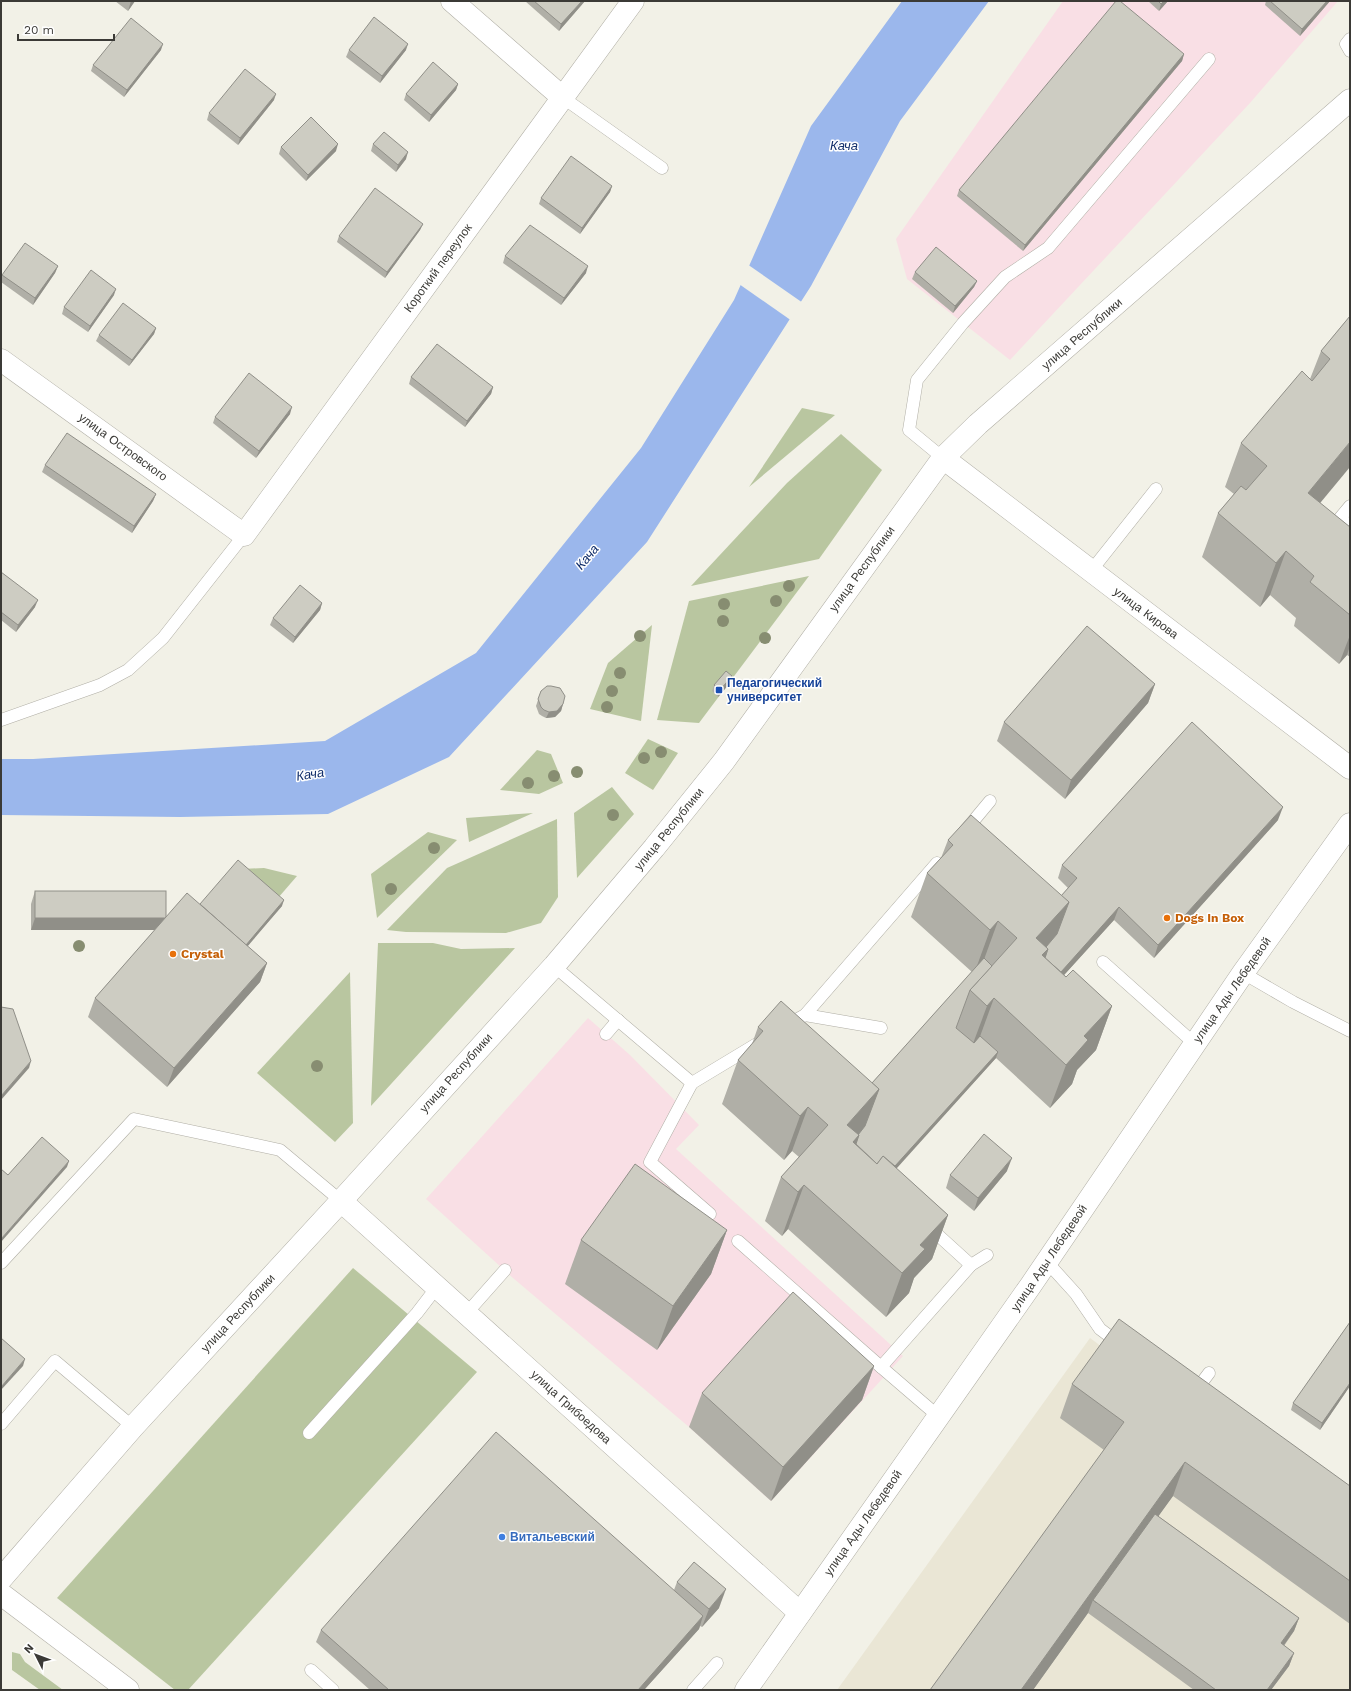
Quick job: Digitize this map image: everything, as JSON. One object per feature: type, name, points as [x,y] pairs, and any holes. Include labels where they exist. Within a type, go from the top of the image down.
[{"type":"street","points":[[452,1],[562,97]]},
{"type":"street","name":"Короткий переулок","points":[[244,534],[633,1]]},
{"type":"street","name":"улица Республики","points":[[1,1579],[133,1428],[554,966],[654,848],[724,761],[943,458],[990,414],[1350,100]]},
{"type":"street","name":"улица Островского","points":[[1,360],[244,534]]},
{"type":"street","name":"улица Кирова","points":[[943,458],[1350,768]]},
{"type":"street","name":"улица Ады Лебедевой","points":[[746,1690],[1047,1262],[1243,973],[1350,824]]},
{"type":"street","name":"улица Грибоедова","points":[[341,1201],[800,1613]]},
{"type":"street","points":[[1,1594],[128,1690]]},
{"type":"lane","points":[[1350,39],[1346,44],[1350,51]]},
{"type":"lane","points":[[943,458],[909,430],[917,380],[963,323],[1005,277],[1048,248],[1209,59]]},
{"type":"lane","points":[[562,97],[662,168]]},
{"type":"lane","points":[[1091,571],[1156,489]]},
{"type":"lane","points":[[1350,506],[1340,518],[1350,526]]},
{"type":"lane","points":[[1,720],[100,684],[128,670],[163,638],[244,534]]},
{"type":"lane","points":[[959,837],[990,802]]},
{"type":"lane","points":[[710,1214],[650,1162],[692,1083],[805,1015],[944,855]]},
{"type":"lane","points":[[1104,962],[1195,1044]]},
{"type":"lane","points":[[554,966],[692,1083]]},
{"type":"lane","points":[[1243,973],[1293,1002],[1350,1031]]},
{"type":"lane","points":[[805,1015],[881,1028]]},
{"type":"lane","points":[[606,1034],[618,1020]]},
{"type":"lane","points":[[1,1263],[134,1119],[280,1150],[341,1201]]},
{"type":"lane","points":[[919,1218],[971,1265]]},
{"type":"lane","points":[[738,1241],[938,1416]]},
{"type":"lane","points":[[881,1367],[971,1265],[987,1255]]},
{"type":"lane","points":[[1047,1262],[1076,1294],[1100,1329],[1130,1352]]},
{"type":"lane","points":[[466,1314],[505,1270]]},
{"type":"lane","points":[[309,1433],[437,1288]]},
{"type":"lane","points":[[1,1424],[55,1361],[133,1428]]},
{"type":"lane","points":[[1185,1392],[1192,1396],[1209,1373]]},
{"type":"lane","points":[[693,1690],[716,1664]]},
{"type":"lane","points":[[311,1670],[333,1690]]},
{"type":"shaded area","points":[[1063,1],[1338,1],[1250,103],[1010,360],[907,279],[896,239]]},
{"type":"shaded area","points":[[588,1018],[630,1055],[699,1125],[676,1149],[903,1356],[771,1501],[689,1427],[513,1278],[426,1199]]},
{"type":"shaded area","points":[[1090,1338],[1350,1530],[1350,1690],[837,1690]]},
{"type":"green space","points":[[802,408],[835,415],[749,487]]},
{"type":"green space","points":[[841,434],[882,470],[819,559],[691,586],[787,483]]},
{"type":"green space","points":[[809,576],[699,723],[657,720],[689,601]]},
{"type":"green space","points":[[652,625],[641,721],[590,709],[608,663]]},
{"type":"green space","points":[[648,739],[678,753],[653,790],[625,773]]},
{"type":"green space","points":[[537,750],[551,754],[563,783],[539,794],[500,790]]},
{"type":"green space","points":[[612,787],[634,814],[577,878],[574,813]]},
{"type":"green space","points":[[533,813],[469,842],[466,818]]},
{"type":"green space","points":[[557,819],[558,897],[541,923],[506,933],[406,932],[387,930],[447,868]]},
{"type":"green space","points":[[428,832],[457,840],[377,918],[371,874]]},
{"type":"green space","points":[[264,868],[297,876],[278,898],[242,869]]},
{"type":"green space","points":[[378,943],[433,943],[461,949],[515,948],[371,1106]]},
{"type":"green space","points":[[350,972],[353,1123],[335,1142],[257,1073]]},
{"type":"green space","points":[[353,1268],[477,1372],[188,1690],[175,1690],[57,1598]]},
{"type":"green space","points":[[12,1652],[20,1654],[25,1662],[63,1690],[40,1690],[12,1670]]},
{"type":"water","name":"Кача","points":[[902,1],[989,1],[900,121],[811,286],[647,542],[449,757],[328,814],[180,817],[1,815],[1,759],[33,759],[325,741],[476,653],[641,448],[734,300],[811,126]]},
{"type":"pier","points":[[747,264],[803,303],[792,321],[739,284]]},
{"type":"building","points":[[534,1],[582,1],[561,24]]},
{"type":"building","points":[[1116,1],[1120,1],[1184,54],[1025,245],[959,190]]},
{"type":"building","points":[[1270,1],[1327,1],[1302,29]]},
{"type":"building","points":[[374,17],[408,44],[382,76],[349,50]]},
{"type":"building","points":[[131,18],[163,44],[127,90],[93,65]]},
{"type":"building","points":[[433,62],[458,84],[431,115],[406,94]]},
{"type":"building","points":[[245,69],[276,94],[240,138],[209,113]]},
{"type":"building","points":[[311,117],[338,144],[308,175],[281,147]]},
{"type":"building","points":[[384,132],[408,152],[398,165],[373,144]]},
{"type":"building","points":[[571,156],[612,186],[582,228],[541,198]]},
{"type":"building","points":[[375,188],[423,224],[387,272],[339,236]]},
{"type":"building","points":[[530,225],[588,266],[564,298],[505,256]]},
{"type":"building","points":[[25,243],[58,266],[35,298],[2,275]]},
{"type":"building","points":[[936,247],[977,281],[955,306],[915,272]]},
{"type":"building","points":[[91,270],[116,289],[90,326],[64,307]]},
{"type":"building","points":[[123,303],[156,328],[132,360],[99,335]]},
{"type":"building","points":[[1350,316],[1350,442],[1308,493],[1350,527],[1350,615],[1310,582],[1314,576],[1286,551],[1276,563],[1218,513],[1241,486],[1246,490],[1267,466],[1241,443],[1302,371],[1312,381],[1330,359],[1321,351]]},
{"type":"building","points":[[437,344],[493,387],[467,421],[411,377]]},
{"type":"building","points":[[249,373],[292,407],[259,451],[215,417]]},
{"type":"building","points":[[67,433],[156,494],[134,526],[45,465]]},
{"type":"building","points":[[1,572],[38,600],[18,625],[1,612]]},
{"type":"building","points":[[300,585],[322,603],[295,637],[273,618]]},
{"type":"building","points":[[1087,626],[1155,684],[1071,780],[1004,722]]},
{"type":"building","points":[[726,671],[732,676],[720,690],[714,685]]},
{"type":"building","points":[[547,686],[560,688],[565,696],[563,704],[557,711],[549,712],[541,707],[538,699],[541,691]]},
{"type":"building","points":[[1192,722],[1283,807],[1158,945],[1119,907],[1061,972],[1045,958],[1048,949],[1046,947],[1057,934],[1069,902],[1061,896],[1077,878],[1062,865]]},
{"type":"building","points":[[971,815],[1069,902],[1036,938],[1048,949],[1042,955],[1066,977],[1073,970],[1112,1006],[1084,1036],[1088,1040],[1066,1065],[994,998],[987,1006],[970,990],[1017,938],[998,921],[990,930],[927,873],[953,845],[948,840]]},
{"type":"building","points":[[238,860],[284,900],[246,945],[200,904]]},
{"type":"building","points":[[35,891],[166,891],[166,918],[35,918]]},
{"type":"building","points":[[187,893],[267,963],[174,1068],[95,998]]},
{"type":"building","points":[[984,958],[992,966],[970,990],[956,1028],[974,1043],[980,1036],[998,1052],[895,1166],[883,1156],[877,1164],[856,1144],[858,1135],[865,1126],[879,1089],[872,1083]]},
{"type":"building","points":[[781,1001],[879,1089],[847,1125],[859,1135],[853,1142],[877,1164],[883,1156],[948,1215],[920,1245],[925,1249],[902,1273],[804,1185],[798,1192],[781,1177],[828,1125],[808,1107],[800,1116],[738,1060],[763,1031],[758,1027]]},
{"type":"building","points":[[1,1007],[13,1009],[31,1061],[1,1096]]},
{"type":"building","points":[[984,1134],[1012,1158],[978,1198],[950,1175]]},
{"type":"building","points":[[42,1137],[69,1161],[1,1239],[1,1169],[8,1175]]},
{"type":"building","points":[[635,1164],[727,1230],[673,1306],[581,1240]]},
{"type":"building","points":[[793,1292],[874,1366],[783,1467],[702,1393]]},
{"type":"building","points":[[1119,1319],[1350,1486],[1350,1581],[1185,1462],[1021,1690],[930,1690],[1124,1422],[1072,1384]]},
{"type":"building","points":[[1350,1322],[1350,1383],[1322,1423],[1293,1403]]},
{"type":"building","points":[[1,1338],[25,1359],[1,1387]]},
{"type":"building","name":"Витальевский","points":[[496,1432],[703,1616],[638,1690],[389,1690],[321,1630]]},
{"type":"building","points":[[1155,1514],[1299,1618],[1281,1643],[1294,1653],[1267,1690],[1216,1690],[1093,1600]]},
{"type":"building","points":[[694,1562],[726,1589],[709,1609],[677,1582]]},
{"type":"place","name":"Педагогический университет","points":[[719,690]]},
{"type":"place","name":"Dogs In Box","points":[[1167,918]]},
{"type":"place","name":"Crystal","points":[[173,954]]},
{"type":"place","name":"Витальевский","points":[[502,1537]]}]
